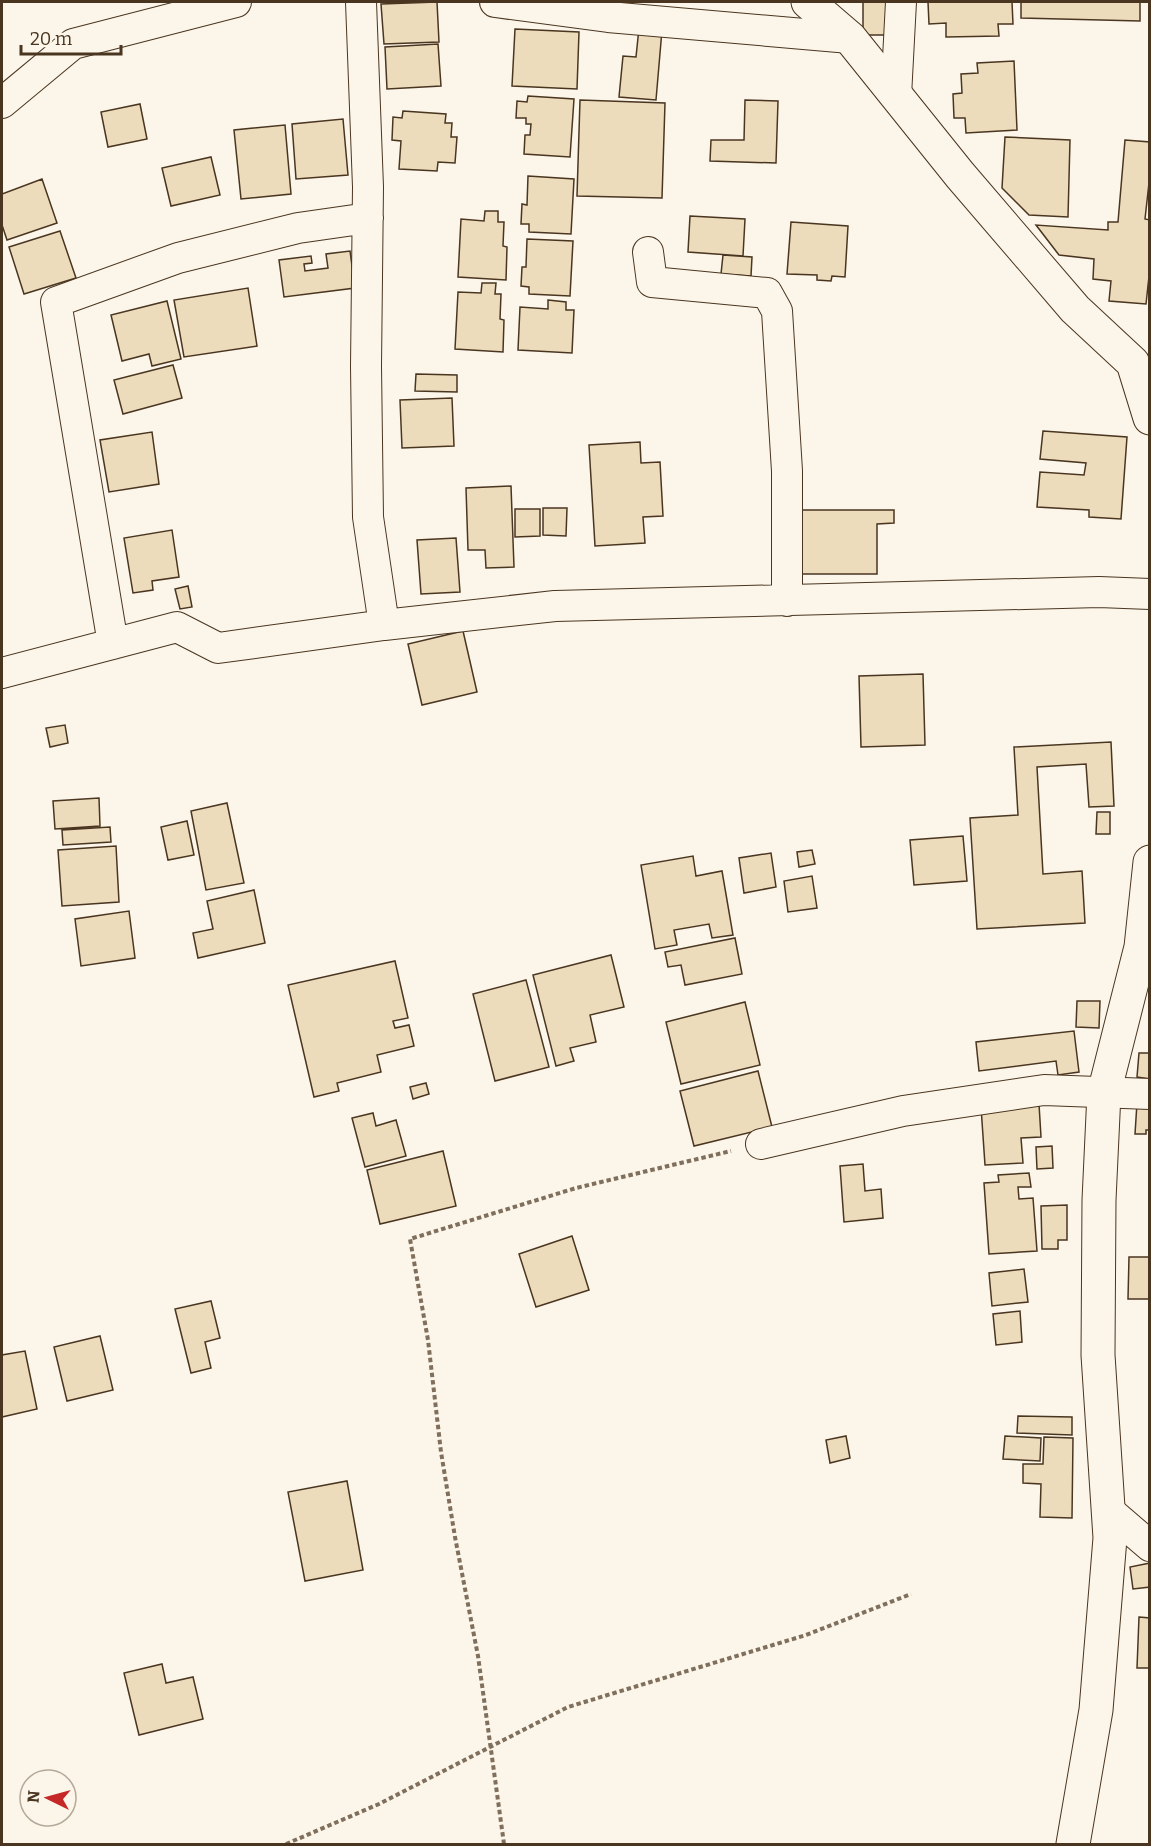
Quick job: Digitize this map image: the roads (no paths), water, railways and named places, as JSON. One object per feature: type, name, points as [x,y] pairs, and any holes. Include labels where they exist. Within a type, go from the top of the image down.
[{"type":"street","points":[[2,103],[73,44],[236,2]]},
{"type":"street","points":[[361,2],[368,187],[366,366],[368,517],[384,625]]},
{"type":"street","points":[[495,2],[608,17],[850,38]]},
{"type":"street","points":[[808,2],[850,38],[960,176],[1075,309],[1133,363],[1149,418]]},
{"type":"street","points":[[896,96],[901,2]]},
{"type":"street","points":[[113,644],[56,302],[178,258],[298,228],[368,218]]},
{"type":"street","points":[[648,252],[652,282],[767,293],[777,311],[787,471],[787,600]]},
{"type":"street","points":[[2,673],[177,627],[218,648],[384,625],[555,606],[1099,592],[1149,594]]},
{"type":"street","points":[[1073,1845],[1096,1710],[1110,1538],[1098,1355],[1099,1200],[1104,1092],[1141,947],[1149,862]]},
{"type":"street","points":[[761,1144],[903,1111],[1044,1090],[1149,1094]]},
{"type":"street","points":[[1108,1510],[1149,1545]]}]
